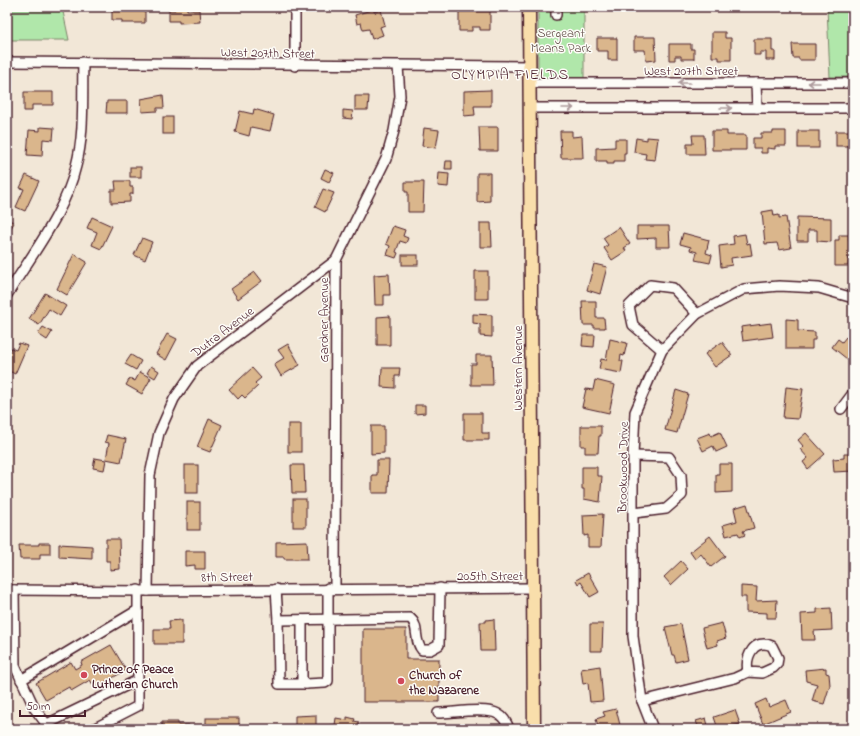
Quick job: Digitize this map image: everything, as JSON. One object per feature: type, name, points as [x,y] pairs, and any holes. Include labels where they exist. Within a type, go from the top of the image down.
[{"type":"main road","name":"Western Avenue","points":[[529,7],[534,729]]},
{"type":"street","points":[[295,7],[295,66]]},
{"type":"street","name":"West 207th Street","points":[[7,62],[295,66],[529,66]]},
{"type":"street","points":[[7,295],[50,226],[67,194],[73,178],[80,148],[83,62]]},
{"type":"street","name":"Gardner Avenue","points":[[306,684],[325,683],[328,681],[329,619],[332,588],[336,260],[386,160],[394,131],[400,96],[398,66]]},
{"type":"street","name":"West 207th Street","points":[[529,82],[853,82]]},
{"type":"street","points":[[756,82],[757,108]]},
{"type":"street","points":[[529,108],[853,108]]},
{"type":"street","name":"Dutra Avenue","points":[[93,729],[138,706],[138,610],[143,591],[150,475],[159,432],[174,399],[197,366],[336,260]]},
{"type":"street","points":[[662,350],[634,325],[629,306],[650,284],[673,288],[697,314]]},
{"type":"street","name":"Brookwood Drive","points":[[653,729],[642,702],[633,636],[633,456],[635,412],[662,350],[697,314],[744,289],[779,286],[819,288],[853,298]]},
{"type":"street","points":[[841,409],[853,394]]},
{"type":"street","points":[[633,456],[669,458],[681,475],[682,495],[666,509],[634,513]]},
{"type":"street","points":[[278,620],[410,618],[416,627],[418,646],[422,650],[436,649],[440,645],[444,588]]},
{"type":"street","name":"205th Street","points":[[444,588],[533,588]]},
{"type":"street","name":"8th Street","points":[[10,590],[143,591],[444,588]]},
{"type":"street","points":[[276,589],[280,684],[306,684]]},
{"type":"street","points":[[10,590],[15,658],[21,680],[35,709],[49,727],[138,680]]},
{"type":"street","points":[[21,680],[138,610]]},
{"type":"street","points":[[302,620],[302,680],[306,684]]},
{"type":"street","points":[[642,702],[735,678],[748,672]]},
{"type":"street","points":[[438,713],[488,711],[498,714],[507,722],[509,729]]},
{"type":"green space","points":[[7,7],[62,7],[69,40],[7,40]]},
{"type":"green space","name":"Sergeant Means Park","points":[[538,7],[584,7],[584,80],[553,80],[542,75],[538,71]]},
{"type":"green space","points":[[827,7],[853,7],[853,77],[830,77]]},
{"type":"building","points":[[112,7],[135,7],[135,10],[145,10],[145,23],[122,23],[122,20],[112,20]]},
{"type":"building","points":[[175,7],[187,7],[187,10],[199,10],[200,22],[179,23],[179,21],[169,21],[169,10],[175,10]]},
{"type":"building","points":[[374,9],[374,12],[381,10],[385,25],[380,27],[383,35],[372,39],[369,29],[363,30],[361,23],[357,24],[355,15]]},
{"type":"building","points":[[459,11],[490,11],[490,30],[480,30],[480,27],[472,27],[472,31],[459,31]]},
{"type":"building","points":[[712,32],[725,32],[725,38],[731,38],[731,60],[719,60],[719,57],[712,57]]},
{"type":"building","points":[[634,37],[655,37],[656,60],[646,61],[645,50],[634,50]]},
{"type":"building","points":[[597,38],[617,38],[617,60],[608,60],[608,51],[597,51]]},
{"type":"building","points":[[754,39],[772,39],[772,51],[775,51],[775,60],[766,60],[766,52],[760,52],[760,55],[754,55]]},
{"type":"building","points":[[669,44],[691,44],[691,49],[694,49],[694,59],[681,59],[681,56],[675,56],[675,60],[669,60]]},
{"type":"building","points":[[792,44],[815,44],[815,60],[799,60],[799,58],[793,58]]},
{"type":"building","points":[[491,90],[491,106],[474,106],[475,115],[464,116],[464,91]]},
{"type":"building","points":[[24,92],[53,92],[53,105],[32,105],[32,111],[24,111]]},
{"type":"building","points":[[163,95],[164,108],[157,108],[157,111],[142,112],[141,99]]},
{"type":"building","points":[[355,96],[369,96],[368,110],[355,110]]},
{"type":"building","points":[[107,101],[127,101],[127,113],[106,113]]},
{"type":"building","points":[[254,109],[274,115],[270,131],[251,127],[249,136],[235,132],[240,111],[253,114]]},
{"type":"building","points":[[343,110],[353,111],[352,119],[343,118]]},
{"type":"building","points":[[163,117],[173,117],[173,134],[163,134]]},
{"type":"building","points":[[40,127],[54,128],[53,140],[43,139],[42,156],[27,155],[29,130],[40,131]]},
{"type":"building","points":[[479,127],[498,127],[498,151],[480,151]]},
{"type":"building","points":[[424,128],[439,130],[436,148],[422,146]]},
{"type":"building","points":[[560,131],[572,131],[572,137],[582,136],[583,158],[561,158]]},
{"type":"building","points":[[712,131],[727,131],[727,135],[746,135],[746,150],[712,150]]},
{"type":"building","points":[[773,131],[786,131],[786,146],[775,146],[775,149],[767,148],[767,153],[761,153],[761,148],[753,148],[753,138],[761,138],[761,133],[773,133]]},
{"type":"building","points":[[798,131],[819,131],[819,148],[798,148]]},
{"type":"building","points":[[836,131],[853,131],[853,146],[836,146]]},
{"type":"building","points":[[692,135],[704,135],[705,154],[687,154],[687,144],[693,144]]},
{"type":"building","points":[[647,137],[658,138],[655,160],[645,159],[646,154],[634,152],[636,138],[647,140]]},
{"type":"building","points":[[615,139],[626,139],[626,153],[624,153],[624,161],[614,161],[614,164],[607,164],[607,161],[596,161],[596,148],[615,147]]},
{"type":"building","points":[[446,161],[452,161],[452,169],[445,169]]},
{"type":"building","points":[[130,167],[141,167],[141,177],[130,177]]},
{"type":"building","points":[[325,169],[334,173],[329,182],[321,178]]},
{"type":"building","points":[[439,173],[449,174],[448,187],[438,186]]},
{"type":"building","points":[[477,173],[490,173],[490,201],[477,202]]},
{"type":"building","points":[[26,175],[39,181],[25,211],[16,207],[24,189],[20,188]]},
{"type":"building","points":[[115,181],[130,181],[130,187],[133,187],[133,194],[130,194],[130,202],[111,203],[111,190],[116,190]]},
{"type":"building","points":[[405,182],[424,182],[423,212],[408,212],[408,192],[405,192]]},
{"type":"building","points":[[323,189],[334,193],[325,212],[315,207]]},
{"type":"building","points":[[773,210],[774,216],[779,215],[779,218],[786,217],[791,248],[779,250],[777,243],[765,244],[762,212]]},
{"type":"building","points":[[92,217],[112,226],[101,249],[92,245],[97,232],[87,228]]},
{"type":"building","points":[[797,217],[831,218],[831,242],[817,241],[817,230],[808,230],[808,241],[797,241]]},
{"type":"building","points":[[7,218],[14,223],[7,234]]},
{"type":"building","points":[[480,223],[491,223],[492,247],[480,247]]},
{"type":"building","points":[[393,226],[405,230],[403,236],[408,238],[406,243],[400,241],[396,252],[398,253],[396,258],[387,255],[390,246],[386,244]]},
{"type":"building","points":[[637,226],[669,226],[670,247],[656,247],[656,238],[637,239]]},
{"type":"building","points":[[619,227],[630,244],[624,248],[626,251],[612,260],[604,248],[608,245],[603,238]]},
{"type":"building","points":[[683,233],[709,240],[706,253],[712,255],[710,263],[695,260],[697,252],[690,250],[691,247],[680,244]]},
{"type":"building","points":[[745,234],[747,244],[750,243],[752,255],[731,258],[732,265],[721,267],[719,246],[734,244],[733,236]]},
{"type":"building","points":[[839,235],[849,235],[849,240],[853,240],[853,257],[849,257],[848,266],[835,266],[835,240],[839,240]]},
{"type":"building","points":[[142,238],[152,242],[145,260],[134,255]]},
{"type":"building","points":[[74,254],[87,262],[67,295],[57,289]]},
{"type":"building","points":[[402,255],[418,255],[418,265],[402,265]]},
{"type":"building","points":[[594,264],[607,267],[600,294],[587,290]]},
{"type":"building","points":[[475,271],[488,271],[488,299],[475,299]]},
{"type":"building","points":[[255,272],[262,281],[238,299],[231,289]]},
{"type":"building","points":[[389,274],[390,295],[384,295],[384,305],[375,305],[374,275]]},
{"type":"building","points":[[45,293],[66,306],[60,316],[49,309],[39,325],[29,319]]},
{"type":"building","points":[[582,301],[596,301],[596,318],[604,318],[605,328],[594,328],[594,325],[583,325]]},
{"type":"building","points":[[473,314],[492,315],[492,337],[480,336],[480,324],[473,323]]},
{"type":"building","points":[[390,316],[390,345],[377,345],[377,317]]},
{"type":"building","points":[[786,319],[798,320],[798,331],[815,332],[815,340],[812,340],[812,349],[786,349]]},
{"type":"building","points":[[771,323],[773,337],[743,341],[741,327]]},
{"type":"building","points":[[43,327],[52,332],[47,340],[38,334]]},
{"type":"building","points":[[167,334],[177,339],[166,360],[156,354]]},
{"type":"building","points":[[583,335],[595,335],[594,347],[582,346]]},
{"type":"building","points":[[846,337],[853,342],[853,350],[847,359],[832,347],[838,339],[842,342]]},
{"type":"building","points":[[610,339],[627,343],[624,356],[621,355],[620,361],[623,361],[621,373],[599,369],[601,359],[606,360]]},
{"type":"building","points":[[722,342],[732,355],[715,367],[705,354]]},
{"type":"building","points":[[19,343],[27,346],[15,374],[7,370],[7,357],[11,348],[16,350]]},
{"type":"building","points":[[288,344],[300,365],[281,376],[274,364],[284,358],[278,350]]},
{"type":"building","points":[[131,355],[141,361],[136,370],[125,364]]},
{"type":"building","points":[[476,355],[492,355],[493,385],[471,385],[471,364],[476,364]]},
{"type":"building","points":[[151,366],[159,371],[155,378],[147,373]]},
{"type":"building","points":[[252,368],[261,378],[255,383],[258,386],[245,398],[242,395],[238,399],[229,389]]},
{"type":"building","points":[[382,368],[400,368],[399,376],[395,376],[395,388],[381,387]]},
{"type":"building","points":[[140,372],[151,378],[142,394],[126,385],[130,378],[135,381]]},
{"type":"building","points":[[595,380],[615,385],[609,413],[582,407],[586,389],[593,390]]},
{"type":"building","points":[[786,387],[803,389],[798,419],[783,418]]},
{"type":"building","points":[[676,390],[688,394],[677,433],[665,430]]},
{"type":"building","points":[[415,405],[425,405],[425,413],[415,414]]},
{"type":"building","points":[[464,413],[482,413],[482,433],[489,433],[489,440],[464,440]]},
{"type":"building","points":[[209,419],[222,425],[210,452],[197,447]]},
{"type":"building","points":[[288,424],[301,424],[301,452],[288,452]]},
{"type":"building","points":[[371,426],[384,426],[384,453],[371,454]]},
{"type":"building","points":[[581,426],[601,426],[598,453],[585,453],[585,446],[581,446]]},
{"type":"building","points":[[720,432],[727,447],[716,452],[713,446],[703,451],[697,438],[710,433],[711,436]]},
{"type":"building","points":[[806,433],[825,454],[808,469],[803,462],[808,458],[800,449],[803,446],[798,440]]},
{"type":"building","points":[[107,435],[126,439],[121,462],[106,459],[109,443],[105,442]]},
{"type":"building","points":[[844,454],[853,454],[853,471],[834,472],[833,459],[844,458]]},
{"type":"building","points":[[95,458],[106,460],[104,470],[93,468]]},
{"type":"building","points":[[377,460],[389,460],[388,493],[372,493],[372,475],[377,475]]},
{"type":"building","points":[[719,464],[732,464],[732,492],[716,493],[716,474],[719,474]]},
{"type":"building","points":[[185,465],[198,465],[198,493],[185,493]]},
{"type":"building","points":[[291,465],[304,465],[305,493],[292,493]]},
{"type":"building","points":[[582,467],[597,467],[597,476],[602,476],[600,502],[584,499],[584,489],[582,489]]},
{"type":"building","points":[[293,499],[306,499],[306,527],[293,527]]},
{"type":"building","points":[[187,502],[200,502],[200,530],[187,530]]},
{"type":"building","points":[[747,504],[754,528],[743,531],[745,535],[740,537],[738,533],[726,536],[723,525],[737,521],[734,508]]},
{"type":"building","points":[[603,514],[601,547],[588,547],[588,535],[584,536],[583,515]]},
{"type":"building","points":[[710,536],[725,556],[711,567],[701,554],[695,559],[690,552]]},
{"type":"building","points":[[106,539],[119,539],[120,569],[110,570],[110,561],[106,561]]},
{"type":"building","points":[[307,541],[308,559],[284,559],[284,557],[276,557],[276,542]]},
{"type":"building","points":[[39,543],[50,543],[50,554],[40,554],[40,559],[20,559],[19,545],[39,545]]},
{"type":"building","points":[[59,544],[92,546],[92,559],[59,557]]},
{"type":"building","points":[[185,551],[205,551],[205,569],[195,569],[195,565],[185,566]]},
{"type":"building","points":[[681,561],[688,569],[671,585],[664,577]]},
{"type":"building","points":[[588,573],[599,592],[590,597],[581,582],[578,584],[576,580]]},
{"type":"building","points":[[741,586],[757,587],[756,601],[777,600],[776,618],[767,618],[767,613],[746,612],[746,597],[741,597]]},
{"type":"building","points":[[831,608],[832,630],[814,631],[815,640],[802,640],[801,614],[817,613],[817,609]]},
{"type":"building","points":[[494,619],[495,651],[481,651],[480,622],[486,622],[486,620]]},
{"type":"building","points":[[182,620],[182,644],[154,644],[154,629],[170,629],[169,621]]},
{"type":"building","points":[[722,623],[726,638],[717,641],[718,645],[707,648],[702,628]]},
{"type":"building","points":[[590,624],[603,624],[602,651],[590,651]]},
{"type":"building","points":[[681,624],[688,659],[676,662],[674,655],[672,655],[665,627]]},
{"type":"building","name":"Church of the Nazarene","points":[[363,629],[406,629],[406,659],[439,659],[439,702],[363,702]]},
{"type":"building","name":"Prince of Peace Lutheran Church","points":[[111,645],[126,670],[95,688],[90,680],[71,691],[69,687],[46,700],[36,683],[71,662],[75,669],[82,665],[81,662]]},
{"type":"building","points":[[600,666],[603,701],[590,702],[588,683],[583,684],[581,669]]},
{"type":"building","points":[[826,668],[826,673],[829,674],[830,685],[824,704],[812,701],[817,684],[806,681],[805,670]]},
{"type":"building","points":[[766,699],[769,707],[786,700],[791,712],[763,724],[755,704]]},
{"type":"building","points":[[616,709],[621,729],[599,729],[596,719],[605,716],[603,712]]},
{"type":"building","points":[[735,710],[740,724],[718,729],[714,717]]},
{"type":"building","points":[[316,715],[316,726],[318,726],[318,729],[295,729],[295,716]]},
{"type":"building","points":[[347,717],[355,719],[354,721],[359,722],[358,729],[331,729],[331,725],[335,725],[336,718],[347,720]]},
{"type":"building","points":[[206,718],[239,718],[239,729],[206,729]]},
{"type":"building","points":[[706,718],[709,729],[699,729],[696,721]]},
{"type":"building","points":[[162,722],[178,722],[178,725],[189,725],[189,729],[162,729]]},
{"type":"building","points":[[490,727],[490,729],[458,729],[458,728]]},
{"type":"place","name":"Prince of Peace Lutheran Church","points":[[84,675]]},
{"type":"place","name":"Church of the Nazarene","points":[[401,681]]},
{"type":"district","name":"OLYMPIA FIELDS","points":[[510,74]]}]
